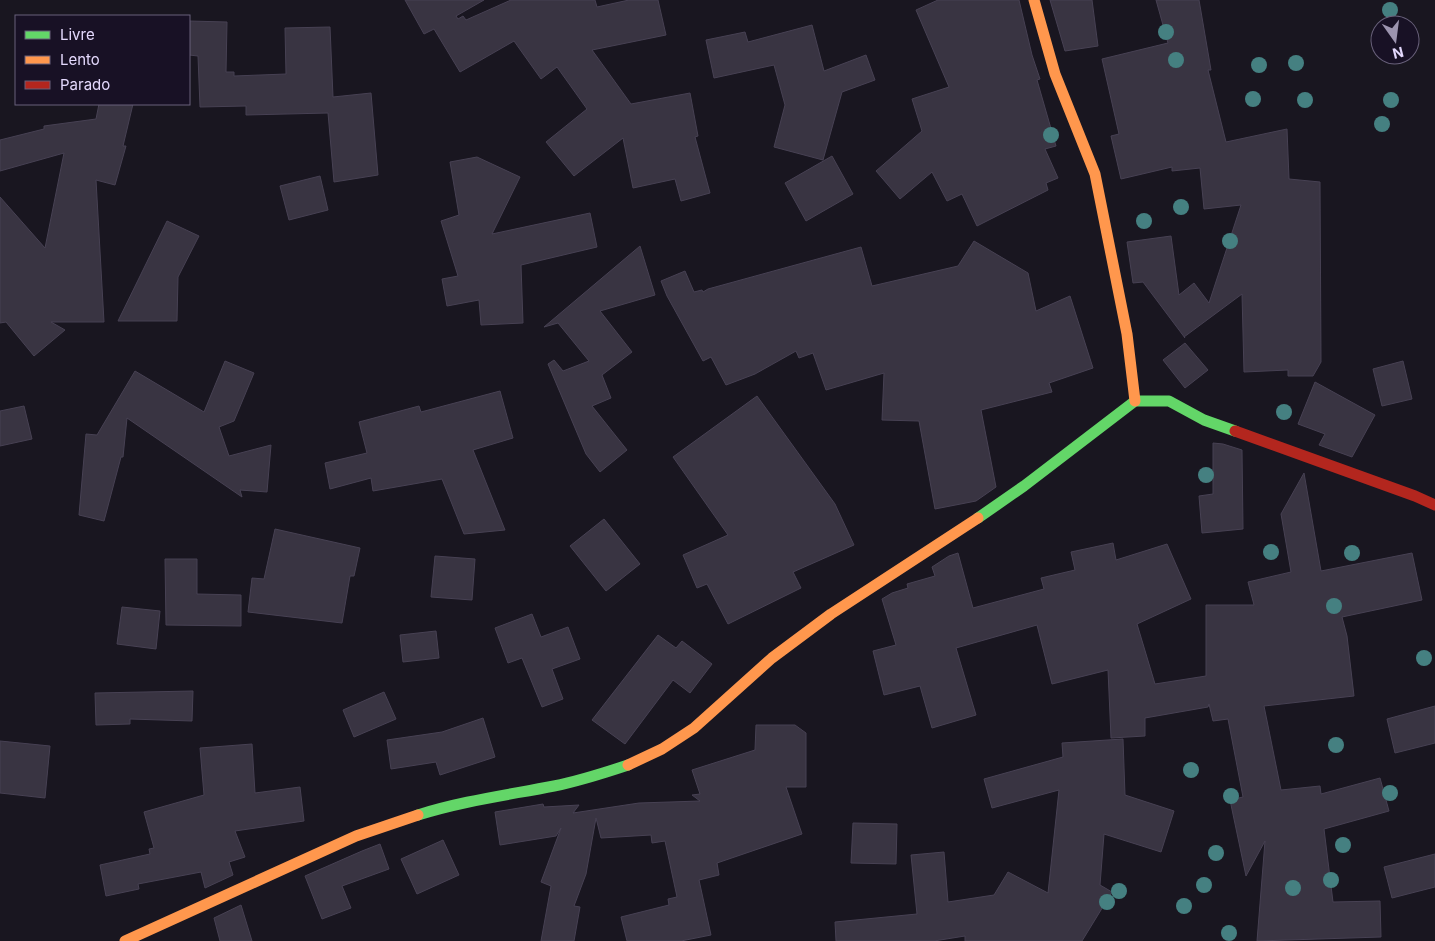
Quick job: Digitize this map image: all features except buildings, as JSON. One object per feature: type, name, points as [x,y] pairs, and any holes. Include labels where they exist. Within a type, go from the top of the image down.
[{"type":"street","points":[[1034,0],[1055,74],[1095,174],[1127,334],[1135,401]]},
{"type":"street","points":[[125,941],[356,836],[425,813],[478,799],[555,786],[598,775],[631,764],[662,749],[694,728],[772,658],[831,614],[974,521],[1024,486],[1135,401],[1169,401],[1204,420],[1415,496],[1435,505]]},
{"type":"traffic: fast","points":[[978,518],[1024,486],[1135,401],[1169,401],[1204,420],[1235,431]]},
{"type":"traffic: fast","points":[[418,815],[468,802],[563,784],[628,765]]},
{"type":"traffic: slow","points":[[1034,0],[1055,74],[1095,174],[1127,334],[1135,401]]},
{"type":"traffic: slow","points":[[628,765],[662,749],[694,728],[772,658],[831,614],[978,518]]},
{"type":"traffic: slow","points":[[125,941],[356,836],[418,815]]},
{"type":"traffic: jam","points":[[1235,431],[1415,496],[1435,505]]}]
